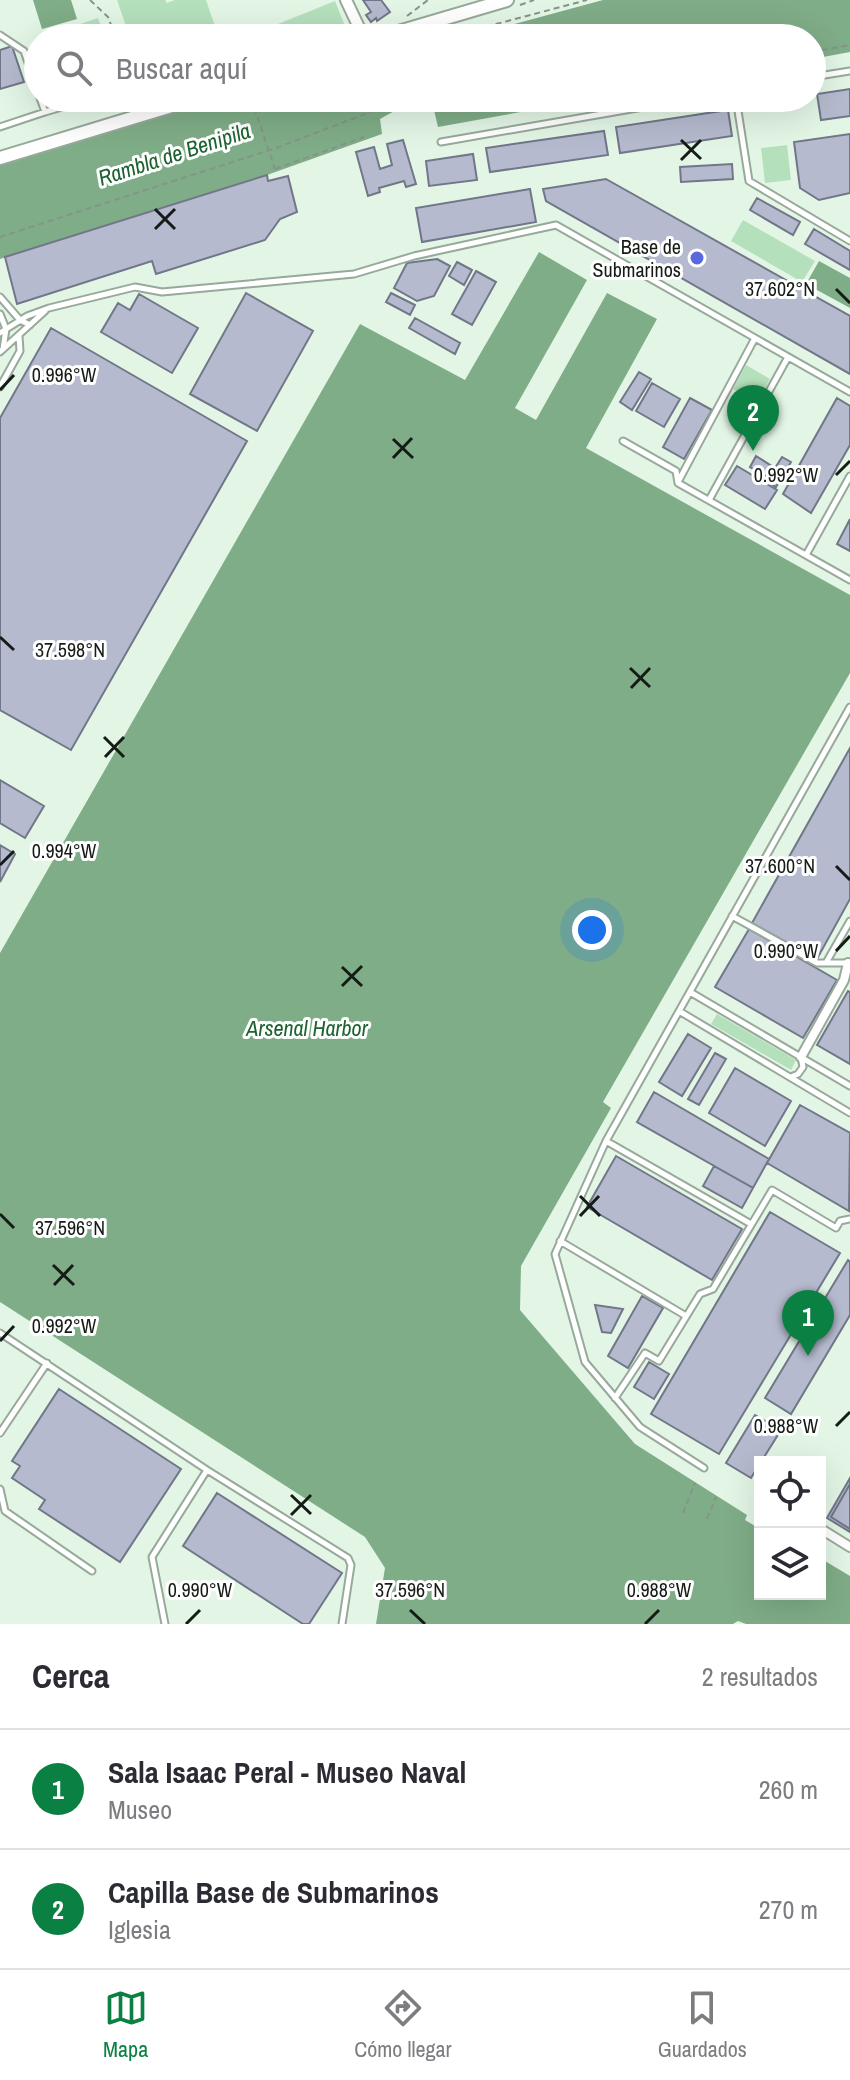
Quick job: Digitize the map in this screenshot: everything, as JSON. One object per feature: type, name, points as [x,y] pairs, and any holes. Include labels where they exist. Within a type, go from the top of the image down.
[{"type":"street","points":[[346,0],[357,24]]},
{"type":"street","points":[[419,24],[474,5],[507,0]]},
{"type":"street","points":[[0,158],[151,112]]},
{"type":"street","points":[[801,1057],[844,980],[849,963]]},
{"type":"street","points":[[826,1532],[850,1547]]},
{"type":"lane","points":[[0,35],[24,51]]},
{"type":"lane","points":[[826,75],[850,71]]},
{"type":"lane","points":[[0,127],[45,112]]},
{"type":"lane","points":[[441,142],[614,112]]},
{"type":"lane","points":[[738,112],[749,181],[850,241]]},
{"type":"lane","points":[[3,331],[27,316],[49,308],[135,287],[162,292],[354,274],[414,256],[556,225],[850,392]]},
{"type":"lane","points":[[0,297],[10,311],[30,325]]},
{"type":"lane","points":[[1,351],[49,308]]},
{"type":"lane","points":[[10,311],[27,316]]},
{"type":"lane","points":[[0,314],[3,331],[1,351]]},
{"type":"lane","points":[[0,387],[20,351],[19,335]]},
{"type":"lane","points":[[678,483],[755,338]]},
{"type":"lane","points":[[709,500],[788,357]]},
{"type":"lane","points":[[623,441],[676,471],[678,483]]},
{"type":"lane","points":[[806,555],[850,476]]},
{"type":"lane","points":[[678,483],[850,580]]},
{"type":"lane","points":[[704,1468],[640,1427],[585,1362],[555,1254],[606,1141],[850,707]]},
{"type":"lane","points":[[732,916],[817,963],[849,963]]},
{"type":"lane","points":[[827,961],[850,921]]},
{"type":"lane","points":[[690,992],[850,1086]]},
{"type":"lane","points":[[679,1011],[850,1113]]},
{"type":"lane","points":[[790,1077],[798,1074],[803,1067],[801,1057]]},
{"type":"lane","points":[[606,1141],[751,1224]]},
{"type":"lane","points":[[615,1398],[645,1353],[659,1361],[700,1294],[713,1289],[772,1190],[836,1228],[840,1221],[850,1219]]},
{"type":"lane","points":[[560,1241],[686,1316]]},
{"type":"lane","points":[[0,1333],[207,1470],[348,1558],[351,1565],[342,1624]]},
{"type":"lane","points":[[0,1433],[47,1363]]},
{"type":"lane","points":[[165,1624],[152,1557],[207,1470]]},
{"type":"lane","points":[[0,1489],[5,1511],[92,1571]]},
{"type":"path","points":[[90,0],[108,17],[111,24]]},
{"type":"path","points":[[399,21],[428,0]]},
{"type":"path","points":[[495,24],[587,0]]},
{"type":"path","points":[[826,49],[850,45]]},
{"type":"path","points":[[256,112],[275,169],[364,137]]},
{"type":"path","points":[[0,237],[276,148],[370,112]]},
{"type":"path","points":[[683,1513],[695,1483]]},
{"type":"path","points":[[707,1519],[716,1497]]},
{"type":"shaded area","points":[[117,0],[165,0],[167,3],[206,0],[214,24],[125,24]]},
{"type":"shaded area","points":[[335,1],[344,24],[278,24]]},
{"type":"shaded area","points":[[98,18],[100,24],[80,24]]},
{"type":"shaded area","points":[[787,145],[791,180],[765,183],[761,148]]},
{"type":"shaded area","points":[[743,220],[815,261],[802,282],[731,241]]},
{"type":"shaded area","points":[[746,365],[770,379],[757,403],[733,389]]},
{"type":"shaded area","points":[[717,1014],[796,1060],[791,1070],[711,1024]]},
{"type":"water","points":[[33,0],[71,0],[77,19],[60,24],[40,24]]},
{"type":"water","points":[[603,0],[850,0],[850,52],[826,56],[826,24],[515,24]]},
{"type":"water","name":"Rambla de Benipila","points":[[172,112],[393,112],[380,119],[382,134],[267,175],[0,259],[0,165]]},
{"type":"water","points":[[434,112],[521,112],[438,127]]},
{"type":"water","name":"Arsenal Harbor","points":[[539,252],[587,280],[515,408],[536,420],[607,293],[657,319],[586,448],[850,595],[850,673],[603,1102],[611,1108],[521,1266],[520,1310],[635,1444],[747,1515],[745,1520],[754,1525],[754,1600],[826,1600],[826,1562],[850,1576],[850,1624],[746,1624],[738,1621],[733,1624],[376,1624],[385,1568],[365,1537],[0,1302],[0,953],[360,324],[465,380]]},
{"type":"water","points":[[819,261],[850,278],[850,308],[806,284]]},
{"type":"building","points":[[363,0],[381,0],[390,12],[371,22],[366,15],[371,12]]},
{"type":"building","points":[[12,46],[24,82],[0,89],[0,50]]},
{"type":"building","points":[[850,89],[850,116],[821,120],[820,112],[826,112],[826,93]]},
{"type":"building","points":[[728,112],[732,136],[620,153],[616,127]]},
{"type":"building","points":[[604,131],[608,155],[490,172],[486,148]]},
{"type":"building","points":[[850,134],[850,193],[819,200],[800,188],[794,142]]},
{"type":"building","points":[[403,140],[416,184],[406,187],[404,181],[379,188],[380,192],[368,196],[356,152],[374,147],[380,169],[392,165],[387,144]]},
{"type":"building","points":[[473,154],[477,180],[429,186],[426,161]]},
{"type":"building","points":[[732,164],[733,179],[681,182],[680,167]]},
{"type":"building","points":[[267,175],[268,181],[288,176],[297,212],[280,219],[265,240],[156,274],[152,261],[17,304],[5,257]]},
{"type":"building","name":"Base de Submarinos","points":[[606,179],[850,316],[850,374],[546,201],[543,189]]},
{"type":"building","points":[[530,189],[536,222],[422,242],[416,208]]},
{"type":"building","points":[[757,198],[800,222],[793,235],[750,210]]},
{"type":"building","points":[[814,229],[850,251],[850,270],[805,244]]},
{"type":"building","points":[[437,259],[450,266],[434,296],[417,301],[394,288],[407,263]]},
{"type":"building","points":[[457,262],[472,270],[464,285],[449,276]]},
{"type":"building","points":[[476,271],[496,282],[472,325],[452,314]]},
{"type":"building","points":[[246,293],[313,331],[257,431],[190,394]]},
{"type":"building","points":[[391,293],[415,305],[410,315],[386,302]]},
{"type":"building","points":[[139,294],[198,328],[172,373],[101,332],[118,303],[130,310]]},
{"type":"building","points":[[415,318],[460,343],[455,354],[409,328]]},
{"type":"building","points":[[51,328],[247,441],[71,750],[0,710],[0,418]]},
{"type":"building","points":[[639,372],[651,379],[632,410],[620,402]]},
{"type":"building","points":[[652,383],[680,399],[664,427],[636,411]]},
{"type":"building","points":[[690,398],[712,410],[684,459],[663,447]]},
{"type":"building","points":[[837,398],[850,406],[850,445],[811,513],[783,494]]},
{"type":"building","points":[[756,456],[775,468],[782,457],[791,462],[776,487],[767,481],[769,478],[750,467]]},
{"type":"building","points":[[737,466],[777,490],[765,509],[725,485]]},
{"type":"building","points":[[850,519],[850,551],[837,544]]},
{"type":"building","points":[[850,748],[850,899],[817,959],[752,923]]},
{"type":"building","points":[[0,780],[44,806],[25,838],[0,823]]},
{"type":"building","points":[[0,845],[15,854],[0,882]]},
{"type":"building","points":[[749,929],[837,980],[803,1038],[715,987]]},
{"type":"building","points":[[850,992],[850,1064],[817,1045]]},
{"type":"building","points":[[688,1034],[711,1048],[682,1096],[659,1082]]},
{"type":"building","points":[[715,1053],[726,1059],[699,1105],[688,1099]]},
{"type":"building","points":[[735,1068],[791,1101],[765,1146],[709,1113]]},
{"type":"building","points":[[654,1092],[769,1159],[753,1188],[637,1122]]},
{"type":"building","points":[[800,1105],[850,1133],[849,1211],[767,1163]]},
{"type":"building","points":[[616,1156],[742,1229],[712,1280],[587,1207]]},
{"type":"building","points":[[714,1166],[753,1188],[742,1208],[703,1186]]},
{"type":"building","points":[[770,1212],[840,1253],[719,1454],[651,1414]]},
{"type":"building","points":[[848,1260],[850,1315],[791,1414],[765,1398]]},
{"type":"building","points":[[642,1296],[663,1308],[628,1368],[608,1356]]},
{"type":"building","points":[[595,1305],[623,1309],[611,1333],[602,1332]]},
{"type":"building","points":[[649,1362],[669,1374],[654,1399],[634,1387]]},
{"type":"building","points":[[59,1389],[181,1469],[120,1562],[39,1509],[45,1500],[12,1478],[20,1466],[12,1461]]},
{"type":"building","points":[[755,1415],[781,1430],[765,1456],[754,1456],[751,1478],[726,1463]]},
{"type":"building","points":[[850,1478],[850,1484],[831,1517],[850,1532],[827,1518]]},
{"type":"building","points":[[850,1484],[850,1529],[831,1517]]},
{"type":"building","points":[[217,1493],[342,1573],[309,1624],[303,1624],[183,1546]]},
{"type":"place","name":"Base de Submarinos","points":[[697,258]]},
{"type":"place","name":"Capilla Base de Submarinos","points":[[753,451]]},
{"type":"place","name":"Sala Isaac Peral - Museo Naval","points":[[808,1356]]}]
